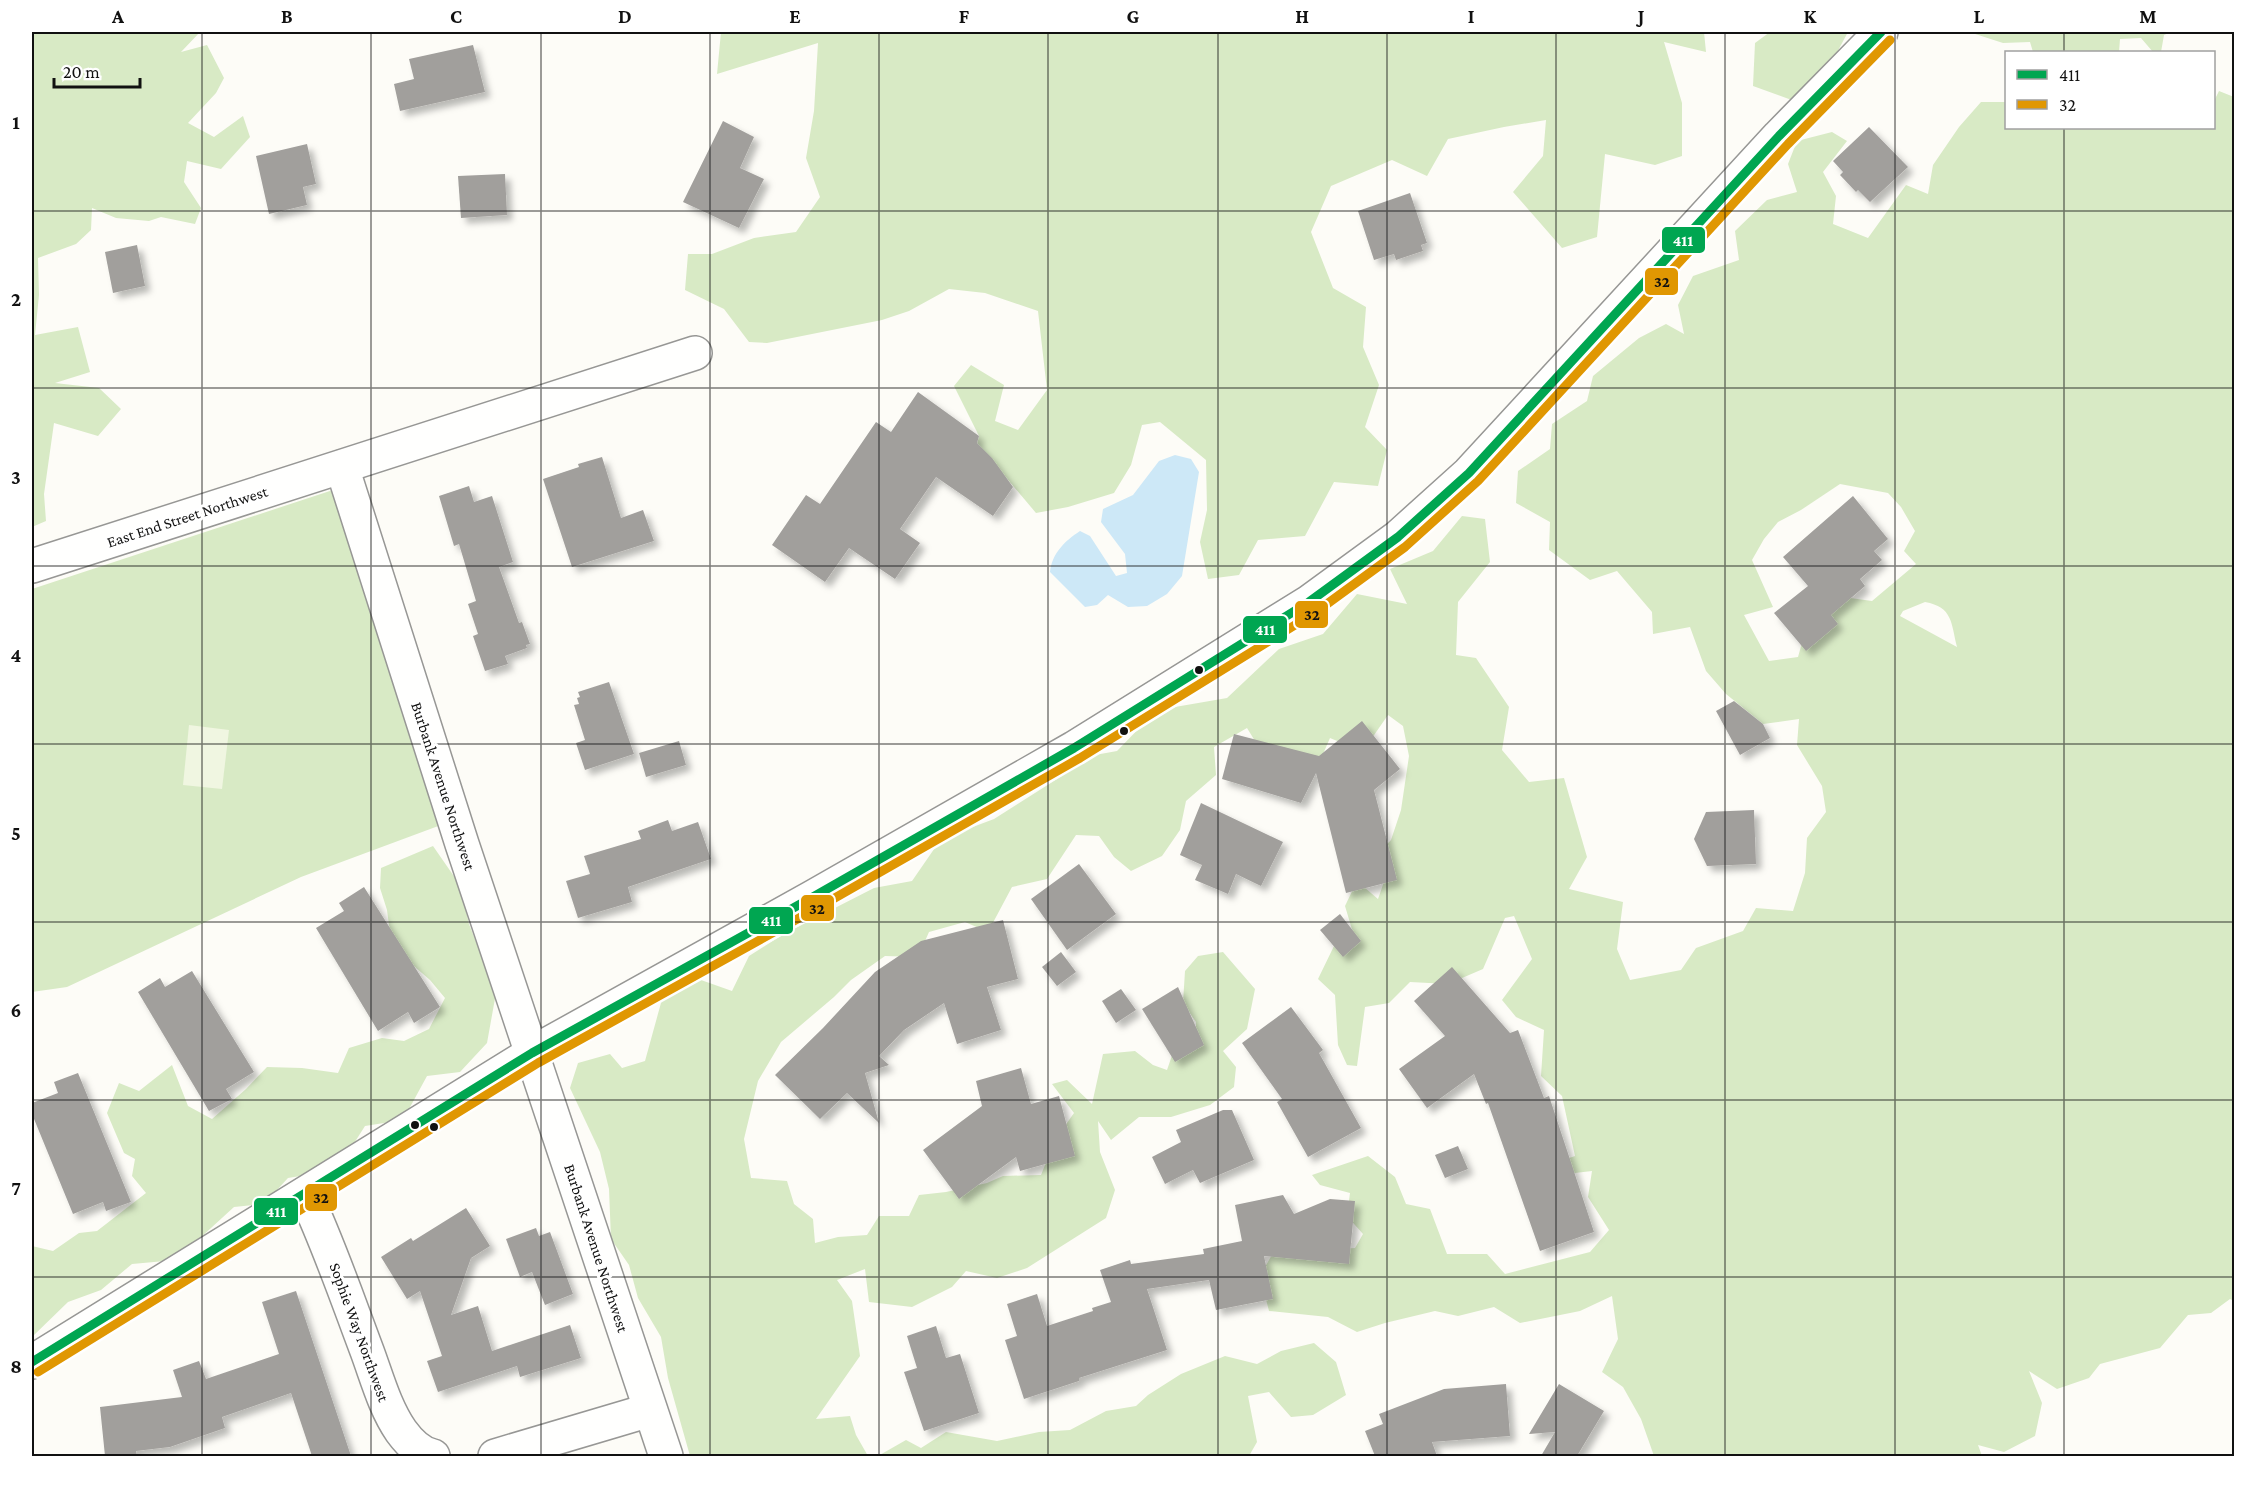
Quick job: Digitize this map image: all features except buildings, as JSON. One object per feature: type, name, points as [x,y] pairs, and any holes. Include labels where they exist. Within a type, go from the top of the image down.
[{"type":"street","points":[[32,1362],[532,1053],[813,897],[1074,748],[1309,602],[1398,537],[1472,470],[1779,136],[1881,32]]},
{"type":"street","points":[[342,467],[695,353]]},
{"type":"street","name":"Burbank Avenue Northwest","points":[[342,467],[462,844],[666,1456]]},
{"type":"street","name":"East End Street Northwest","points":[[32,566],[342,467]]},
{"type":"street","name":"Sophie Way Northwest","points":[[305,1194],[339,1272],[388,1407],[400,1430],[411,1444],[427,1455],[433,1456]]},
{"type":"street","points":[[495,1456],[650,1410]]},
{"type":"green space","points":[[32,32],[200,32],[181,52],[207,45],[224,78],[216,93],[188,123],[214,137],[243,116],[250,137],[221,169],[187,161],[184,182],[201,208],[195,224],[161,217],[149,221],[116,218],[92,208],[91,230],[76,244],[38,258],[39,295],[35,335],[78,327],[90,372],[55,383],[99,388],[121,409],[98,436],[54,423],[44,494],[46,521],[32,527]]},
{"type":"green space","points":[[721,32],[1704,32],[1706,52],[1664,42],[1682,103],[1682,156],[1655,165],[1605,154],[1597,237],[1562,248],[1513,192],[1543,156],[1546,120],[1448,139],[1427,176],[1392,160],[1331,186],[1311,232],[1333,288],[1366,307],[1363,347],[1379,385],[1365,427],[1387,450],[1378,486],[1334,482],[1305,536],[1258,540],[1239,575],[1208,579],[1200,542],[1207,510],[1206,460],[1160,422],[1142,425],[1131,465],[1114,493],[1068,507],[1036,513],[977,443],[979,436],[954,386],[971,365],[1004,385],[995,421],[1018,430],[1047,390],[1038,311],[985,293],[949,289],[909,311],[882,320],[767,343],[749,342],[724,309],[685,290],[688,254],[712,254],[754,238],[796,232],[820,197],[806,158],[814,111],[818,43],[717,74]]},
{"type":"green space","points":[[1770,32],[1848,32],[1834,58],[1797,102],[1753,86],[1755,43]]},
{"type":"green space","points":[[1969,32],[2171,32],[2164,35],[2161,51],[2152,51],[2141,38],[2120,39],[2119,51],[2033,51],[2030,42],[2003,43]]},
{"type":"green space","points":[[2219,91],[2234,97],[2234,1301],[2230,1299],[2211,1313],[2188,1315],[2160,1348],[2100,1364],[2089,1378],[2057,1389],[2029,1371],[2042,1403],[2035,1436],[2004,1452],[1978,1445],[1982,1456],[1654,1456],[1641,1419],[1623,1387],[1602,1372],[1618,1339],[1612,1296],[1580,1311],[1520,1323],[1494,1307],[1458,1316],[1435,1311],[1357,1332],[1328,1317],[1269,1311],[1260,1276],[1273,1253],[1355,1248],[1363,1234],[1347,1216],[1350,1193],[1320,1185],[1312,1175],[1368,1156],[1395,1177],[1406,1204],[1430,1209],[1447,1254],[1487,1254],[1505,1274],[1590,1252],[1609,1230],[1588,1197],[1592,1171],[1549,1176],[1546,1166],[1575,1156],[1562,1096],[1541,1076],[1544,1030],[1516,1017],[1502,1000],[1532,959],[1514,916],[1505,918],[1483,969],[1448,984],[1410,982],[1389,1003],[1365,1007],[1357,1066],[1347,1065],[1338,1045],[1335,995],[1318,979],[1334,946],[1354,936],[1345,906],[1357,881],[1378,899],[1386,876],[1378,854],[1391,840],[1401,810],[1409,756],[1403,726],[1388,715],[1372,738],[1354,748],[1330,738],[1316,770],[1263,754],[1247,728],[1214,747],[1216,775],[1186,801],[1180,830],[1162,856],[1131,871],[1114,857],[1099,836],[1076,835],[1047,879],[1012,887],[988,932],[965,922],[929,932],[918,957],[885,956],[851,980],[781,1042],[758,1081],[744,1139],[751,1178],[787,1181],[794,1204],[813,1219],[815,1243],[838,1237],[867,1235],[879,1216],[909,1216],[919,1195],[987,1183],[1003,1176],[1041,1175],[1055,1140],[1074,1113],[1052,1084],[1067,1080],[1092,1104],[1103,1054],[1135,1051],[1153,1065],[1167,1070],[1179,1035],[1196,1034],[1196,1022],[1183,1003],[1185,971],[1198,956],[1223,952],[1255,989],[1247,1029],[1223,1051],[1236,1067],[1234,1087],[1210,1105],[1171,1117],[1139,1117],[1111,1140],[1098,1121],[1100,1152],[1115,1190],[1106,1218],[1027,1268],[997,1278],[966,1271],[952,1287],[912,1307],[869,1302],[865,1269],[837,1280],[852,1301],[860,1356],[816,1419],[850,1416],[856,1435],[868,1456],[690,1456],[668,1378],[661,1337],[638,1298],[629,1265],[611,1239],[609,1189],[600,1152],[570,1088],[578,1063],[610,1054],[622,1068],[645,1061],[664,992],[701,980],[732,991],[749,956],[784,934],[874,888],[912,881],[941,839],[994,819],[1095,755],[1117,751],[1149,718],[1175,707],[1227,698],[1279,649],[1323,634],[1357,594],[1407,604],[1390,569],[1433,551],[1462,516],[1485,519],[1490,562],[1458,602],[1456,655],[1476,658],[1509,707],[1502,750],[1529,782],[1564,778],[1587,857],[1569,889],[1623,902],[1617,949],[1630,980],[1681,970],[1696,948],[1743,931],[1756,908],[1793,911],[1805,873],[1807,838],[1826,812],[1822,786],[1797,745],[1799,719],[1763,724],[1726,694],[1706,671],[1690,627],[1653,634],[1652,612],[1617,571],[1590,580],[1549,550],[1550,522],[1516,503],[1518,471],[1550,449],[1552,424],[1587,401],[1593,376],[1639,338],[1666,324],[1684,334],[1678,305],[1693,276],[1739,260],[1735,231],[1767,200],[1797,192],[1788,164],[1797,141],[1832,132],[1847,141],[1823,172],[1836,196],[1833,224],[1868,238],[1906,185],[1928,194],[1933,165],[1959,127],[1981,102],[2005,102],[2005,129],[2215,129],[2215,99]],"holes":[[[1840,484],[1888,493],[1901,507],[1915,531],[1904,551],[1916,564],[1872,601],[1843,597],[1807,625],[1798,657],[1769,661],[1744,615],[1773,607],[1752,560],[1764,539],[1778,522]],[[1925,602],[1934,604],[1946,612],[1949,617],[1957,647],[1900,616],[1903,611]]]},
{"type":"green space","points":[[339,488],[441,825],[301,877],[67,987],[32,992],[32,589]]},
{"type":"green space","points":[[189,725],[229,730],[222,789],[183,785]]},
{"type":"green space","points":[[433,846],[460,885],[469,924],[496,993],[487,1043],[460,1072],[427,1076],[403,1120],[365,1126],[337,1170],[288,1178],[264,1204],[234,1207],[176,1260],[132,1264],[101,1290],[68,1302],[32,1337],[32,1246],[53,1251],[79,1233],[97,1231],[146,1193],[132,1176],[135,1159],[124,1153],[107,1113],[119,1083],[139,1091],[172,1065],[188,1106],[212,1119],[267,1067],[302,1068],[338,1073],[349,1048],[382,1038],[404,1041],[429,1029],[445,998],[430,980],[392,947],[387,910],[380,888],[381,868]]},
{"type":"green space","points":[[1314,1343],[1336,1362],[1346,1395],[1313,1415],[1291,1417],[1269,1392],[1248,1396],[1257,1442],[1249,1456],[878,1456],[906,1440],[921,1448],[946,1432],[997,1441],[1039,1432],[1070,1430],[1106,1411],[1136,1406],[1148,1395],[1181,1374],[1225,1356],[1257,1364],[1281,1351]]},
{"type":"water","points":[[1175,455],[1191,459],[1199,472],[1182,576],[1167,594],[1147,606],[1128,607],[1108,595],[1097,605],[1085,607],[1050,572],[1056,553],[1064,543],[1080,531],[1090,536],[1116,576],[1127,573],[1125,554],[1101,522],[1103,509],[1133,495],[1159,461]]},
{"type":"transit line","name":"411","points":[[32,1362],[532,1053],[813,897],[1074,748],[1309,602],[1398,537],[1469,473],[1779,136],[1881,32]]},
{"type":"transit line","name":"32","points":[[38,1372],[538,1063],[819,907],[1080,758],[1316,612],[1405,547],[1478,481],[1788,144],[1890,40]]}]
